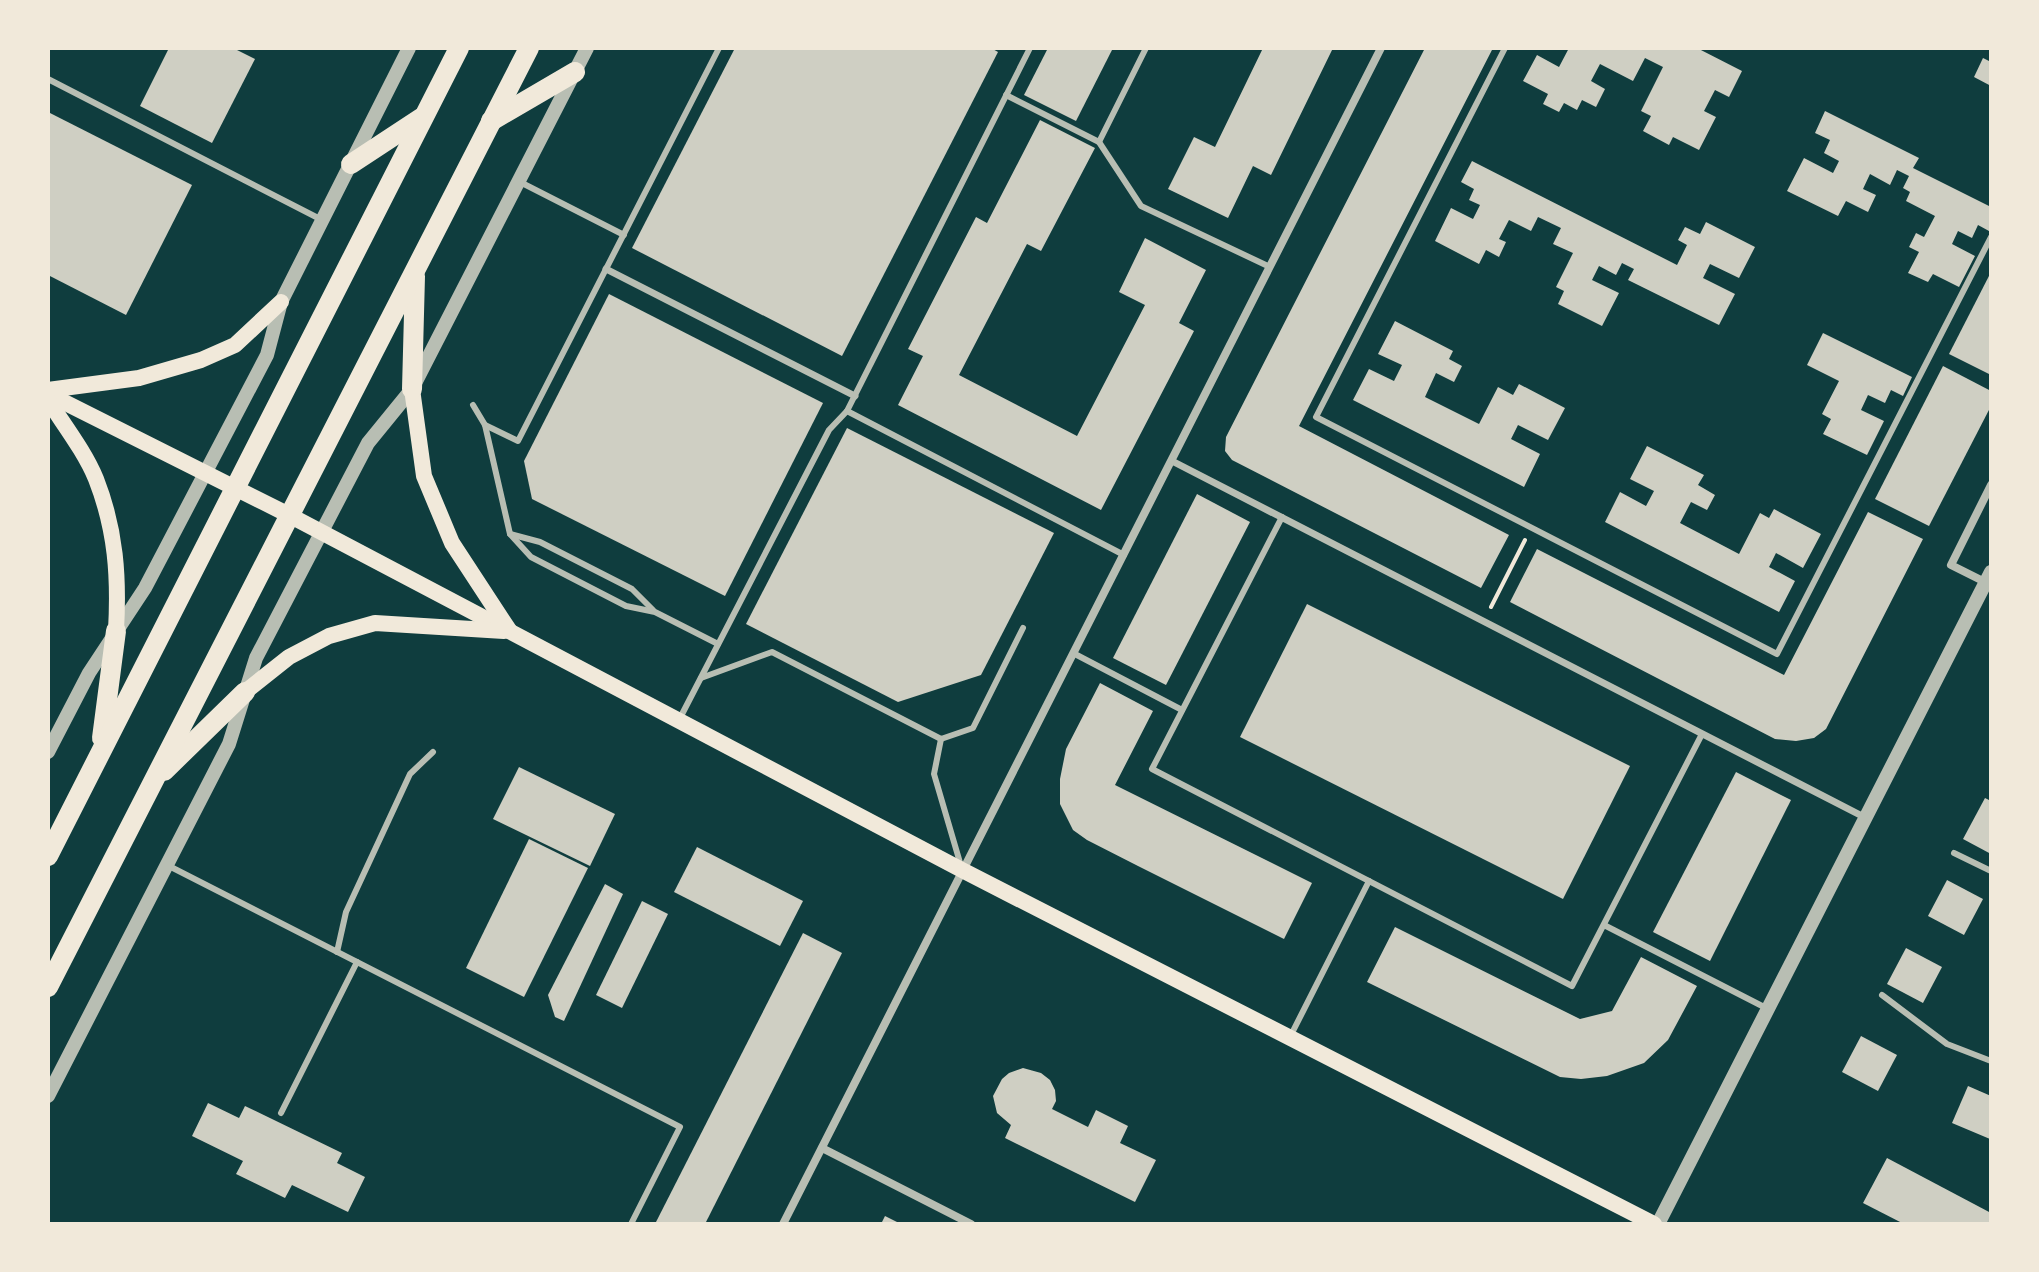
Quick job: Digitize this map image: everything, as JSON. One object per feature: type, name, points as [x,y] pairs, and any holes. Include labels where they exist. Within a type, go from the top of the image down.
[{"type":"main road","points":[[48,856],[459,48]]},
{"type":"main road","points":[[48,987],[529,48]]},
{"type":"main road","points":[[491,121],[575,72]]},
{"type":"main road","points":[[351,164],[424,116]]},
{"type":"main road","points":[[415,268],[412,389],[424,476],[452,543],[510,631]]},
{"type":"main road","points":[[48,394],[139,378],[201,360],[235,345],[281,302]]},
{"type":"main road","points":[[48,394],[95,476],[114,533],[118,590],[116,631],[100,755]]},
{"type":"main road","points":[[48,394],[289,515],[962,870],[1656,1224]]},
{"type":"main road","points":[[152,783],[245,692],[289,657],[329,636],[375,623],[510,631]]},
{"type":"street","points":[[48,752],[89,673],[145,588],[267,355],[281,302],[409,48]]},
{"type":"street","points":[[48,1096],[229,744],[256,658],[368,443],[412,389],[587,48]]},
{"type":"street","points":[[783,1224],[1381,48]]},
{"type":"street","points":[[606,269],[855,396]]},
{"type":"street","points":[[1172,461],[1866,818]]},
{"type":"street","points":[[1656,1224],[1988,577],[1951,565],[1991,485]]},
{"type":"street","points":[[822,1148],[971,1224]]},
{"type":"lane","points":[[485,425],[518,441],[719,48]]},
{"type":"lane","points":[[679,720],[829,430],[847,411],[855,396],[1030,48]]},
{"type":"lane","points":[[1099,142],[1146,48]]},
{"type":"lane","points":[[1505,48],[1316,417],[1777,654],[1991,237]]},
{"type":"lane","points":[[48,79],[323,220]]},
{"type":"lane","points":[[1006,95],[1099,142],[1141,206],[1270,267]]},
{"type":"lane","points":[[519,182],[624,235]]},
{"type":"lane","points":[[473,405],[485,425],[510,534],[531,557],[626,606],[655,612],[718,644]]},
{"type":"lane","points":[[847,411],[1124,555]]},
{"type":"lane","points":[[1282,517],[1152,769],[1572,986],[1702,734]]},
{"type":"lane","points":[[510,534],[540,542],[632,589],[655,612]]},
{"type":"lane","points":[[701,678],[772,652],[941,739],[973,728],[1023,628]]},
{"type":"lane","points":[[1073,653],[1182,710]]},
{"type":"lane","points":[[941,739],[934,774],[962,870]]},
{"type":"lane","points":[[337,952],[346,912],[410,774],[433,752]]},
{"type":"lane","points":[[1954,853],[1991,871]]},
{"type":"lane","points":[[167,865],[680,1127],[631,1224]]},
{"type":"lane","points":[[1289,1037],[1369,881]]},
{"type":"lane","points":[[1604,925],[1768,1009]]},
{"type":"lane","points":[[281,1113],[357,962]]},
{"type":"lane","points":[[1882,995],[1947,1044],[1991,1061]]},
{"type":"path","points":[[1484,621],[1531,528]]},
{"type":"building","points":[[169,48],[233,48],[255,59],[212,143],[140,106]]},
{"type":"building","points":[[735,48],[991,48],[998,52],[842,356],[632,248]]},
{"type":"building","points":[[1048,48],[1113,48],[1076,121],[1024,95]]},
{"type":"building","points":[[1263,48],[1333,48],[1271,175],[1253,166],[1228,218],[1168,189],[1194,137],[1215,147]]},
{"type":"building","points":[[1425,48],[1493,48],[1299,426],[1509,535],[1481,588],[1232,460],[1225,451],[1226,437]]},
{"type":"building","points":[[1569,48],[1697,48],[1742,71],[1729,97],[1715,90],[1704,111],[1716,117],[1699,150],[1673,137],[1669,145],[1643,131],[1651,116],[1641,111],[1663,67],[1645,58],[1633,81],[1600,64],[1591,81],[1605,89],[1596,107],[1582,100],[1577,110],[1564,103],[1559,112],[1543,104],[1548,94],[1523,81],[1537,55],[1559,67]]},
{"type":"building","points":[[1983,58],[1991,62],[1991,86],[1974,77]]},
{"type":"building","points":[[1825,111],[1919,158],[1913,168],[1991,207],[1989,231],[1978,225],[1972,238],[1958,231],[1952,244],[1975,256],[1959,287],[1933,274],[1928,282],[1908,273],[1919,252],[1909,247],[1916,233],[1924,237],[1935,216],[1906,201],[1910,192],[1903,188],[1909,176],[1897,170],[1890,185],[1870,174],[1863,189],[1876,195],[1868,212],[1846,201],[1838,216],[1787,191],[1804,158],[1833,173],[1839,161],[1824,153],[1830,140],[1815,133]]},
{"type":"building","points":[[48,112],[192,185],[126,315],[48,275]]},
{"type":"building","points":[[1040,120],[1095,148],[1041,251],[1027,244],[959,375],[1077,436],[1145,305],[1119,292],[1145,238],[1206,270],[1179,323],[1194,331],[1101,510],[898,405],[923,356],[908,349],[976,217],[987,223]]},
{"type":"building","points":[[1472,161],[1677,265],[1687,245],[1678,240],[1685,227],[1700,234],[1706,222],[1755,247],[1739,278],[1710,264],[1703,278],[1735,294],[1719,325],[1628,280],[1634,269],[1622,263],[1616,275],[1599,266],[1592,280],[1619,293],[1602,326],[1558,304],[1564,291],[1556,287],[1573,253],[1553,244],[1561,228],[1538,217],[1531,231],[1509,220],[1499,239],[1506,242],[1499,257],[1486,250],[1479,264],[1435,241],[1451,208],[1473,219],[1480,205],[1469,200],[1474,189],[1461,182]]},
{"type":"building","points":[[1991,272],[1991,375],[1949,354]]},
{"type":"building","points":[[609,294],[823,403],[725,596],[532,499],[524,461]]},
{"type":"building","points":[[1395,321],[1453,351],[1449,359],[1462,366],[1454,382],[1436,373],[1425,397],[1479,424],[1498,387],[1513,395],[1519,384],[1565,408],[1548,440],[1518,425],[1511,439],[1540,454],[1524,487],[1353,400],[1369,369],[1394,381],[1402,365],[1378,354]]},
{"type":"building","points":[[1823,333],[1912,377],[1903,396],[1891,390],[1885,403],[1868,395],[1861,410],[1884,421],[1867,455],[1823,434],[1831,419],[1822,414],[1839,381],[1807,365]]},
{"type":"building","points":[[1943,366],[1991,391],[1991,406],[1929,526],[1875,499]]},
{"type":"building","points":[[847,428],[1054,533],[981,675],[898,702],[746,624]]},
{"type":"building","points":[[1647,446],[1704,475],[1698,485],[1715,495],[1707,510],[1691,502],[1680,523],[1739,554],[1760,513],[1769,518],[1774,509],[1821,534],[1803,568],[1776,553],[1769,567],[1795,581],[1779,612],[1605,522],[1620,492],[1646,506],[1654,491],[1630,479]]},
{"type":"building","points":[[1197,494],[1250,522],[1166,685],[1113,658]]},
{"type":"building","points":[[1868,512],[1923,539],[1826,729],[1814,738],[1796,741],[1775,739],[1510,602],[1537,549],[1784,675]]},
{"type":"building","points":[[1307,604],[1630,766],[1563,899],[1240,737]]},
{"type":"building","points":[[1100,683],[1153,711],[1115,785],[1312,883],[1284,939],[1087,840],[1073,830],[1060,804],[1060,779],[1066,749]]},
{"type":"building","points":[[519,767],[615,814],[590,866],[493,819]]},
{"type":"building","points":[[1736,772],[1791,800],[1710,961],[1653,932]]},
{"type":"building","points":[[1985,798],[1991,801],[1991,854],[1963,839]]},
{"type":"building","points":[[529,839],[588,868],[524,997],[466,968]]},
{"type":"building","points":[[697,847],[803,901],[780,946],[674,892]]},
{"type":"building","points":[[1947,880],[1983,899],[1964,935],[1928,916]]},
{"type":"building","points":[[605,884],[623,894],[564,1021],[555,1017],[548,995]]},
{"type":"building","points":[[642,901],[668,914],[622,1008],[596,995]]},
{"type":"building","points":[[1395,927],[1580,1019],[1612,1011],[1641,957],[1697,986],[1668,1040],[1644,1063],[1607,1076],[1581,1079],[1560,1077],[1367,982]]},
{"type":"building","points":[[803,933],[842,953],[705,1224],[655,1224]]},
{"type":"building","points":[[1906,948],[1942,967],[1923,1003],[1887,984]]},
{"type":"building","points":[[1861,1036],[1897,1055],[1878,1091],[1842,1072]]},
{"type":"building","points":[[1023,1068],[1041,1073],[1050,1080],[1056,1101],[1052,1109],[1088,1127],[1096,1110],[1128,1126],[1120,1143],[1156,1160],[1135,1202],[1005,1138],[1011,1125],[997,1113],[993,1096],[1002,1079]]},
{"type":"building","points":[[1968,1086],[1991,1096],[1990,1139],[1952,1123]]},
{"type":"building","points":[[208,1103],[239,1118],[245,1106],[342,1153],[337,1163],[365,1177],[348,1212],[292,1185],[285,1198],[236,1174],[243,1161],[192,1136]]},
{"type":"building","points":[[1887,1158],[1991,1213],[1991,1224],[1904,1224],[1863,1203]]},
{"type":"building","points":[[885,1216],[901,1224],[881,1224]]}]
